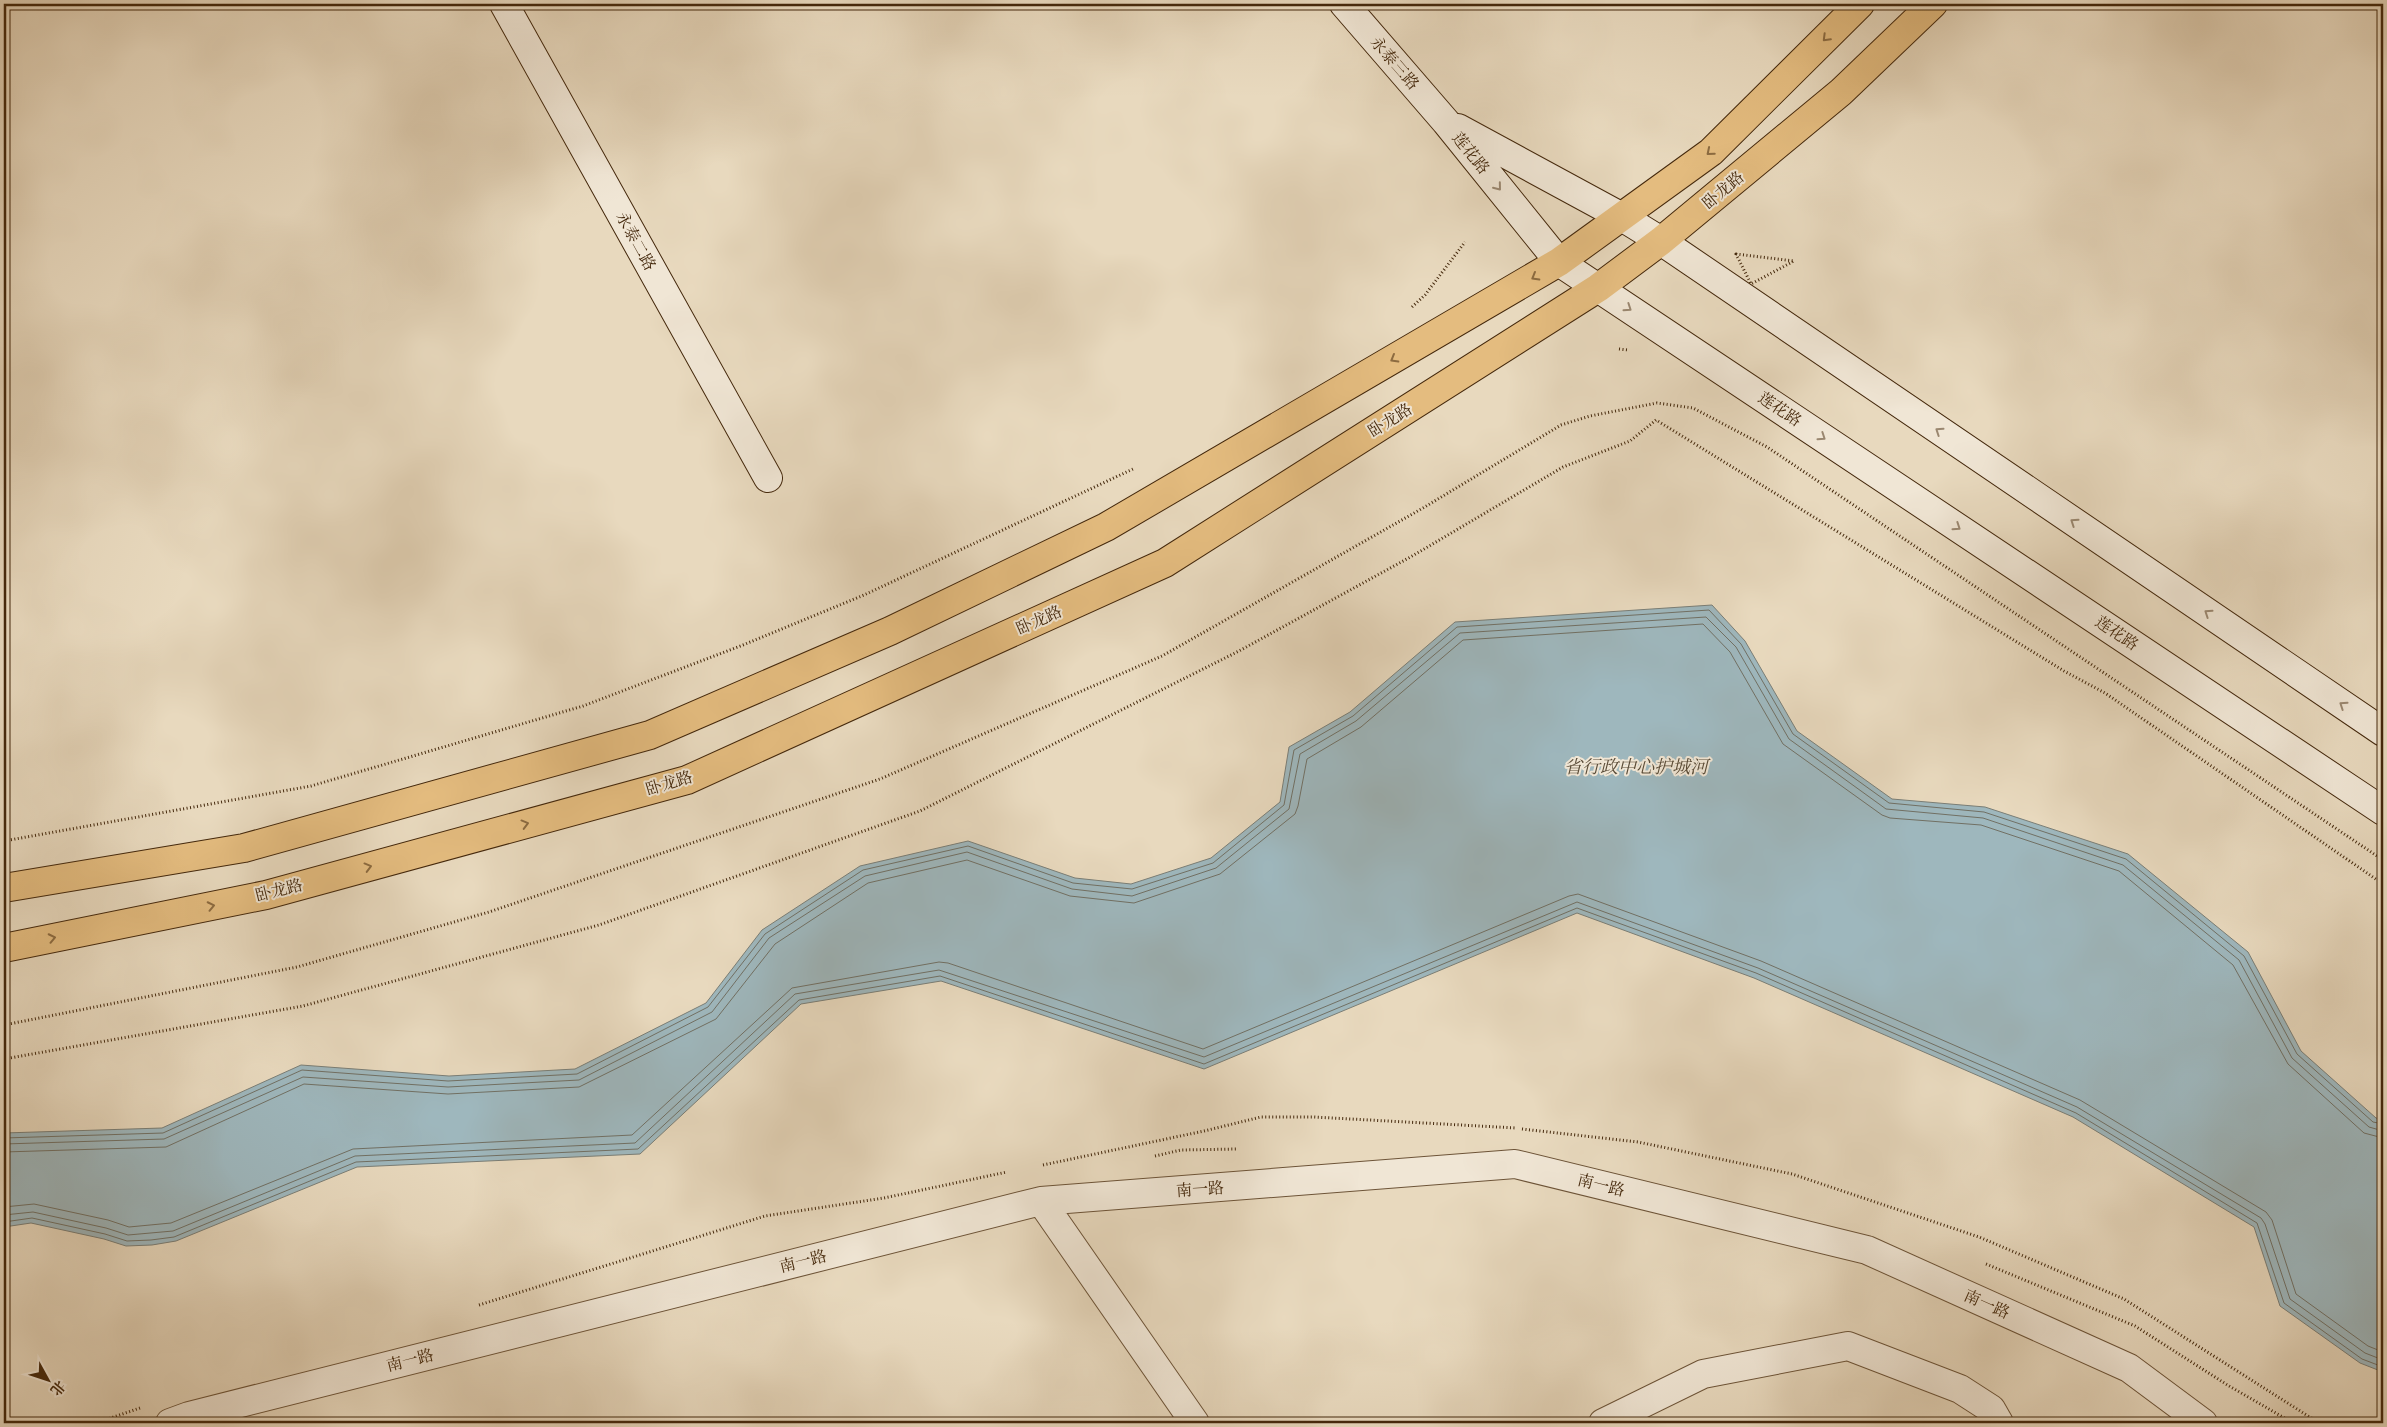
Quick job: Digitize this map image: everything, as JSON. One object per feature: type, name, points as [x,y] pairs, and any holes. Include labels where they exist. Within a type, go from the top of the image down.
[{"type":"main road","points":[[4,888],[244,848],[650,735],[890,631],[1106,527],[1559,262],[1712,152],[1860,4]]},
{"type":"main road","name":"卧龙路","points":[[4,948],[266,895],[687,780],[1164,563],[1598,288],[1661,242],[1841,92],[1933,4]]},
{"type":"street","name":"永泰二路","points":[[504,4],[768,478]]},
{"type":"street","name":"永泰三路","points":[[1344,4],[1446,122]]},
{"type":"street","name":"莲花路","points":[[1446,122],[1622,217],[1661,242],[2383,732]]},
{"type":"street","name":"莲花路","points":[[1446,122],[1559,262],[2383,811]]},
{"type":"street","name":"南一路","points":[[170,1423],[188,1416],[1041,1201],[1515,1164],[1868,1250],[2129,1368],[2203,1423]]},
{"type":"street","points":[[1041,1201],[1195,1423]]},
{"type":"street","points":[[1603,1423],[1703,1374],[1848,1346],[1960,1389],[1991,1409],[1999,1423]]},
{"type":"path","points":[[1406,312],[1425,295],[1465,242]]},
{"type":"path","points":[[1736,254],[1756,256],[1794,261],[1751,284],[1736,254]]},
{"type":"path","points":[[4,1024],[297,967],[489,912],[880,779],[1162,656],[1423,508],[1561,426],[1590,416],[1657,403],[1693,408],[1767,447],[2383,860]]},
{"type":"path","points":[[4,1059],[303,1006],[599,925],[920,811],[1239,651],[1414,555],[1563,467],[1630,441],[1656,420],[2064,671],[2105,693],[2383,884]]},
{"type":"path","points":[[4,841],[312,786],[583,706],[743,645],[864,595],[1140,466]]},
{"type":"path","points":[[1039,1165],[1204,1131],[1261,1117],[1314,1117],[1505,1127],[1638,1142],[1792,1174],[1979,1237],[2124,1298],[2319,1423]]},
{"type":"path","points":[[1153,1156],[1182,1150],[1241,1149]]},
{"type":"path","points":[[473,1307],[765,1216],[884,1198],[1010,1172]]},
{"type":"path","points":[[1978,1260],[2135,1326],[2292,1423]]},
{"type":"path","points":[[96,1423],[148,1406]]},
{"type":"water","name":"省行政中心护城河","points":[[1712,605],[1745,641],[1797,731],[1892,799],[1985,807],[2128,854],[2248,952],[2301,1051],[2376,1118],[2383,1120],[2383,1372],[2360,1363],[2280,1306],[2254,1227],[2073,1117],[1754,978],[1577,913],[1204,1069],[941,981],[801,1004],[640,1154],[357,1167],[176,1241],[152,1245],[126,1246],[104,1239],[31,1223],[4,1227],[4,1133],[162,1128],[301,1065],[449,1076],[575,1069],[706,1003],[762,930],[860,866],[968,841],[1075,878],[1131,884],[1211,858],[1280,802],[1289,747],[1350,712],[1455,622]]}]
